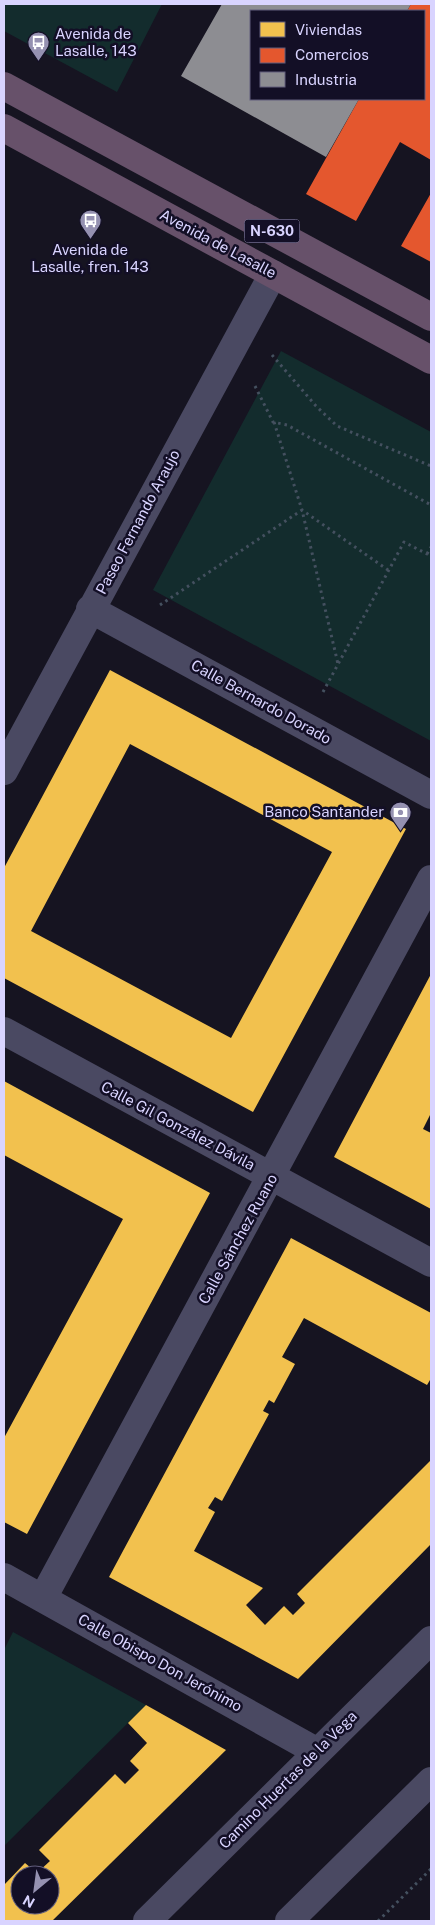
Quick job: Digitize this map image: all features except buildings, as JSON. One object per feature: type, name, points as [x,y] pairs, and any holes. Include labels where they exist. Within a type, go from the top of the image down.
[{"type":"highway","name":"N-630","points":[[4,86],[431,317]]},
{"type":"highway","name":"Avenida de Lasalle","points":[[4,128],[431,360]]},
{"type":"street","name":"Paseo Fernando Araujo","points":[[4,770],[273,274]]},
{"type":"street","name":"Calle Bernardo Dorado","points":[[90,609],[431,795]]},
{"type":"street","name":"Calle Sánchez Ruano","points":[[43,1598],[431,879]]},
{"type":"street","name":"Calle Gil González Dávila","points":[[4,1031],[431,1263]]},
{"type":"street","name":"Calle Obispo Don Jerónimo","points":[[4,1577],[316,1751]]},
{"type":"street","name":"Camino Huertas de la Vega","points":[[147,1921],[316,1751],[431,1640]]},
{"type":"street","points":[[289,1921],[431,1781]]},
{"type":"path","points":[[272,354],[316,406],[338,426],[431,466]]},
{"type":"path","points":[[255,386],[273,422],[302,510],[338,664]]},
{"type":"path","points":[[273,422],[287,425],[431,505]]},
{"type":"path","points":[[302,510],[388,570]]},
{"type":"path","points":[[160,605],[302,510]]},
{"type":"path","points":[[323,692],[404,542],[429,555],[431,547]]},
{"type":"path","points":[[378,1921],[431,1868]]},
{"type":"green space","points":[[4,4],[162,4],[117,92],[4,31]]},
{"type":"green space","points":[[281,351],[431,432],[431,741],[153,590]]},
{"type":"green space","points":[[13,1632],[146,1705],[4,1846],[4,1650]]},
{"type":"place","name":"Avenida de Lasalle, 143","points":[[39,62]]},
{"type":"place","name":"Avenida de Lasalle, fren. 143","points":[[90,240]]},
{"type":"place","name":"Banco Santander","points":[[400,831]]}]
